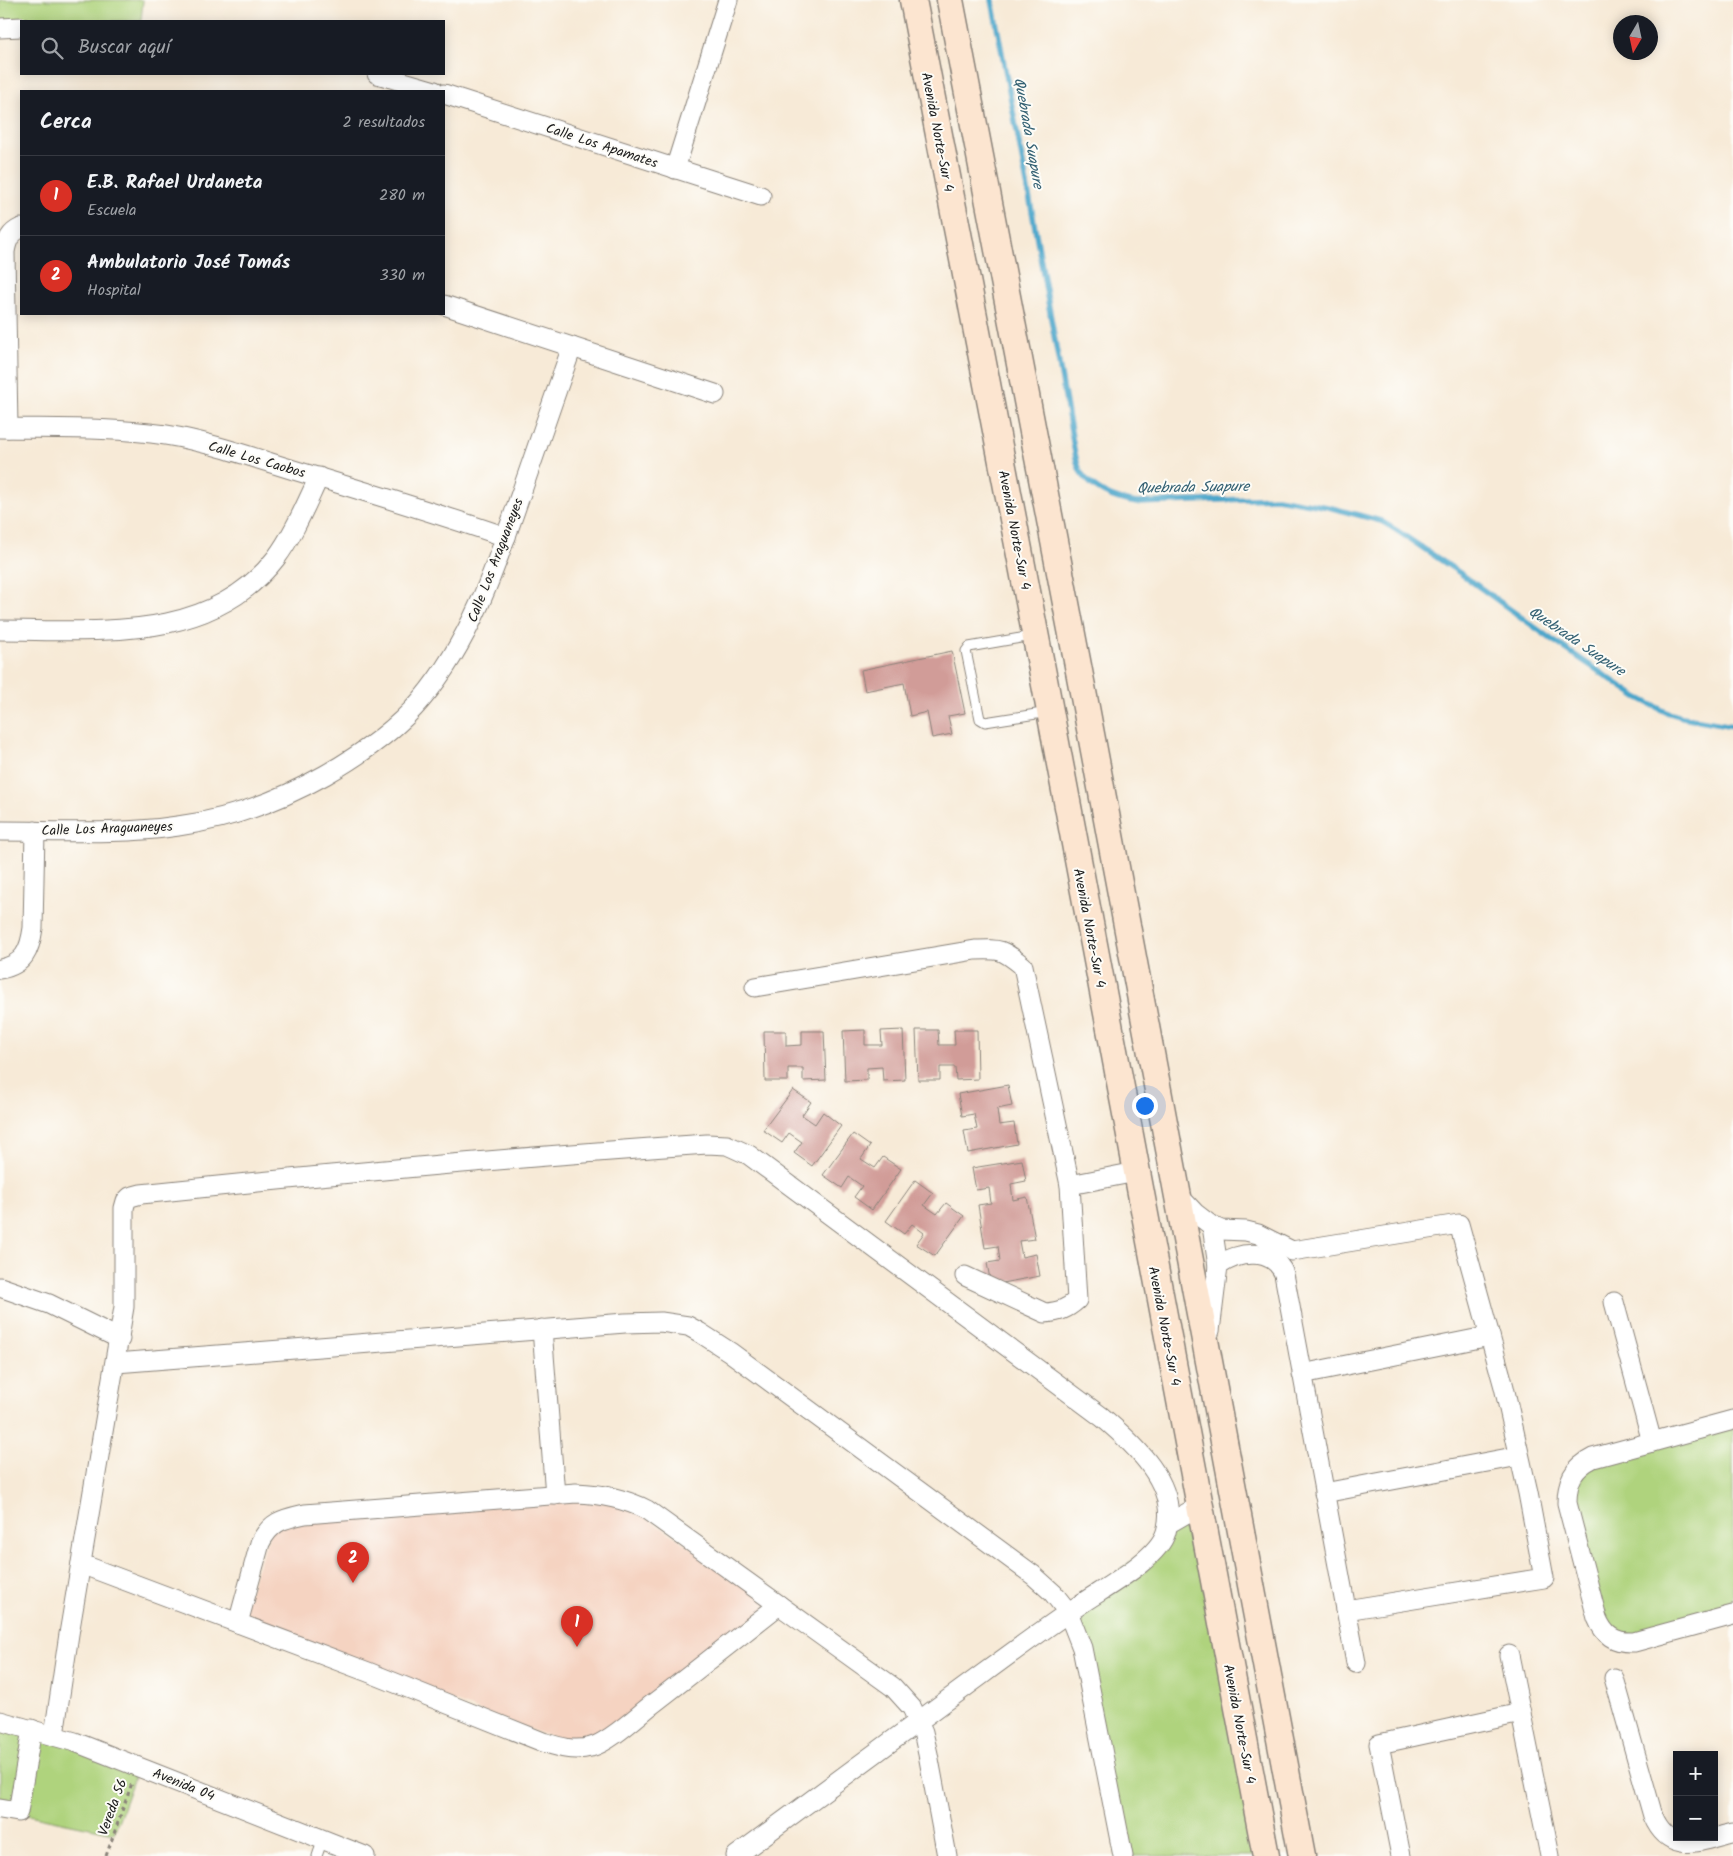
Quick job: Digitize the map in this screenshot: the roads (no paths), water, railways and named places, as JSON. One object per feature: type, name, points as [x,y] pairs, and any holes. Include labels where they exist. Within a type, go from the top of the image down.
[{"type":"main road","name":"Avenida Norte-Sur 4","points":[[913,0],[1050,712],[1266,1856]]},
{"type":"main road","points":[[950,0],[1084,697],[1302,1856]]},
{"type":"street","points":[[675,169],[728,0]]},
{"type":"street","points":[[0,28],[20,28]]},
{"type":"street","points":[[378,80],[430,90]]},
{"type":"street","name":"Calle Los Apamates","points":[[445,94],[760,196]]},
{"type":"street","points":[[4,428],[5,252],[6,241],[12,233],[20,229]]},
{"type":"street","points":[[445,305],[715,394]]},
{"type":"street","name":"Calle Los Araguaneyes","points":[[0,831],[145,829],[176,827],[211,820],[265,804],[301,788],[364,751],[393,727],[416,705],[435,682],[471,622],[506,537],[572,347]]},
{"type":"street","name":"Calle Los Caobos","points":[[4,428],[86,428],[168,435],[213,445],[506,537]]},
{"type":"street","points":[[0,630],[93,630],[152,627],[197,616],[218,606],[238,594],[258,578],[276,558],[292,531],[318,477]]},
{"type":"street","points":[[0,969],[18,962],[31,944],[35,831]]},
{"type":"street","points":[[755,987],[975,950],[998,950],[1007,953],[1023,966],[1070,1185],[1077,1300],[1068,1308],[1057,1312],[1045,1313],[965,1276]]},
{"type":"street","points":[[54,1735],[120,1339],[125,1289],[124,1208],[126,1201],[135,1195],[269,1180],[707,1144],[727,1145],[757,1161],[1102,1417],[1124,1436],[1155,1473],[1164,1487],[1170,1514],[1162,1541],[1140,1564],[1068,1612],[736,1856]]},
{"type":"street","points":[[1070,1185],[1136,1172]]},
{"type":"street","points":[[1176,1193],[1195,1213],[1212,1226],[1221,1230],[1246,1231],[1258,1234],[1283,1248],[1297,1251],[1459,1224],[1504,1387],[1520,1456],[1544,1578],[1346,1610]]},
{"type":"street","points":[[1207,1356],[1218,1266],[1212,1226]]},
{"type":"street","points":[[1258,1234],[1259,1253]]},
{"type":"street","points":[[1218,1266],[1227,1260],[1244,1254],[1259,1253],[1277,1263],[1284,1274],[1356,1663]]},
{"type":"street","points":[[0,1287],[49,1304],[120,1339]]},
{"type":"street","points":[[1614,1302],[1652,1442]]},
{"type":"street","points":[[116,1363],[542,1329],[661,1322],[676,1323],[699,1332],[730,1352],[1032,1575],[1053,1593],[1068,1612],[1082,1648],[1123,1856]]},
{"type":"street","points":[[542,1329],[555,1495]]},
{"type":"street","points":[[1302,1374],[1490,1336]]},
{"type":"street","points":[[1733,1420],[1593,1458],[1585,1462],[1574,1472],[1568,1487],[1567,1503],[1601,1627],[1606,1635],[1612,1639],[1626,1642],[1733,1615]]},
{"type":"street","points":[[1324,1493],[1520,1456]]},
{"type":"street","points":[[238,1623],[260,1543],[273,1524],[286,1519],[305,1514],[555,1495],[596,1494],[613,1496],[632,1502],[647,1510],[894,1687],[908,1702],[919,1721],[928,1754],[947,1856]]},
{"type":"street","points":[[1168,1524],[1199,1506]]},
{"type":"street","points":[[81,1564],[368,1672],[543,1742],[572,1750],[594,1747],[602,1742],[779,1605]]},
{"type":"street","points":[[1509,1655],[1550,1856]]},
{"type":"street","points":[[1614,1678],[1652,1816],[1661,1832],[1672,1840],[1688,1842],[1733,1833]]},
{"type":"street","points":[[1401,1856],[1379,1744],[1521,1713]]},
{"type":"street","name":"Avenida 04","points":[[0,1720],[54,1735],[138,1766],[320,1848],[365,1856]]},
{"type":"street","points":[[0,1809],[18,1812],[32,1729]]},
{"type":"lane","points":[[1035,636],[970,647],[966,651],[980,720],[985,722],[1050,712]]},
{"type":"waterway","name":"Quebrada Suapure","points":[[992,0],[1074,448],[1079,468],[1088,481],[1100,491],[1122,500],[1137,503],[1277,498],[1328,507],[1381,521],[1460,573],[1551,639],[1637,697],[1666,712],[1682,717],[1733,726]]},
{"type":"place","name":"Ambulatorio José Tomás","points":[[353,1583]]},
{"type":"place","name":"E.B. Rafael Urdaneta","points":[[577,1647]]}]
